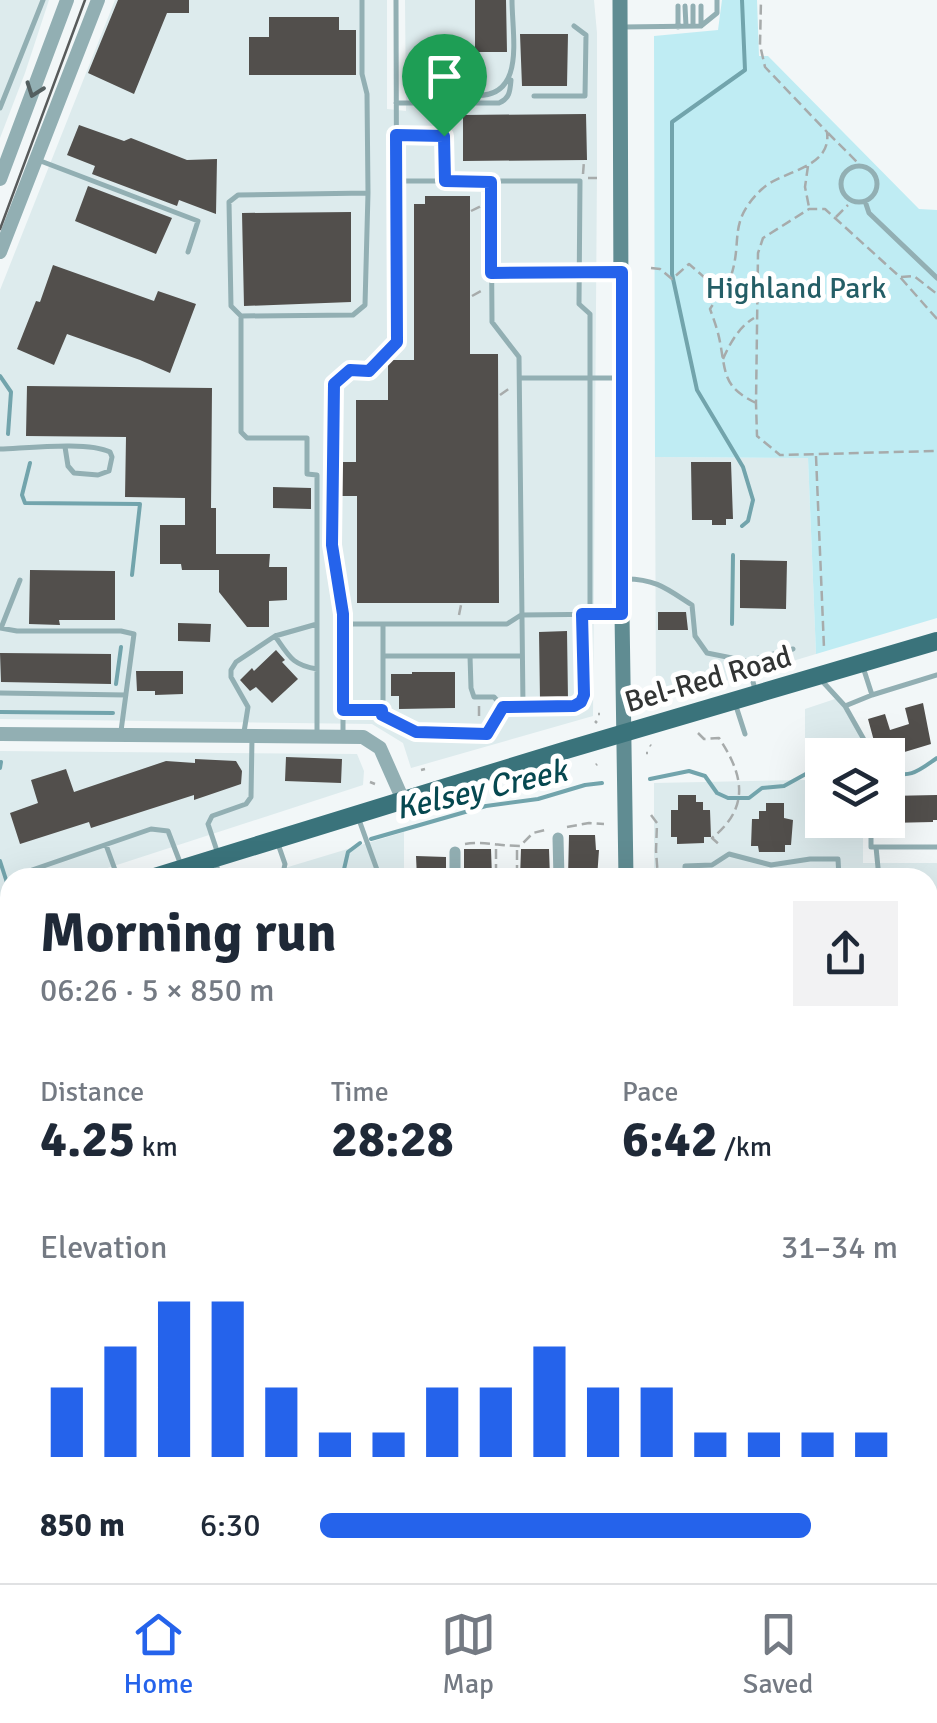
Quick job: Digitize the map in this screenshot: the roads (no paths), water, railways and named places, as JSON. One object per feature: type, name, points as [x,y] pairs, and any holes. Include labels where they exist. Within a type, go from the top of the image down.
[{"type":"main road","points":[[620,0],[626,868]]},
{"type":"main road","name":"Bel-Red Road","points":[[182,868],[937,641]]},
{"type":"street","points":[[0,179],[67,0]]},
{"type":"street","points":[[0,252],[98,0]]},
{"type":"street","points":[[0,734],[362,737],[380,748],[403,800]]},
{"type":"street","points":[[558,838],[558,868]]},
{"type":"street","points":[[455,868],[457,850]]},
{"type":"lane","points":[[0,108],[43,0]]},
{"type":"lane","points":[[241,316],[353,315],[366,305],[367,94],[362,74],[362,0]]},
{"type":"lane","points":[[343,736],[344,624],[332,545],[334,384],[350,370],[369,371],[397,342],[396,0]]},
{"type":"lane","points":[[396,103],[505,100],[510,92],[512,0]]},
{"type":"lane","points":[[620,27],[689,26],[717,14],[717,0]]},
{"type":"lane","points":[[689,26],[690,6],[689,26]]},
{"type":"lane","points":[[534,96],[586,96],[586,35],[574,26]]},
{"type":"lane","points":[[470,95],[492,94],[511,77]]},
{"type":"lane","points":[[463,89],[478,103]]},
{"type":"lane","points":[[396,135],[444,136],[445,181]]},
{"type":"lane","points":[[35,159],[198,221],[188,252]]},
{"type":"lane","points":[[861,166],[873,172],[878,182],[874,194],[865,200],[848,198],[842,188],[846,171],[861,166]]},
{"type":"lane","points":[[396,181],[580,181],[580,304],[590,314],[591,378],[584,695],[574,706],[503,707]]},
{"type":"lane","points":[[491,182],[492,322],[519,357],[522,706]]},
{"type":"lane","points":[[316,736],[316,475],[307,474],[307,438],[247,438],[241,432],[241,316],[231,306],[229,202],[238,195],[368,193]]},
{"type":"lane","points":[[865,200],[868,212],[937,278]]},
{"type":"lane","points":[[491,273],[622,272]]},
{"type":"lane","points":[[519,378],[622,378]]},
{"type":"lane","points":[[0,448],[66,447],[109,450],[109,471],[98,476],[74,473],[68,466],[66,447]]},
{"type":"lane","points":[[622,579],[646,579],[661,584],[692,605],[694,636],[707,653],[747,661],[794,649]]},
{"type":"lane","points":[[20,580],[0,629],[134,634],[120,734]]},
{"type":"lane","points":[[344,624],[507,624],[521,615],[622,614]]},
{"type":"lane","points":[[218,868],[208,824],[212,816],[246,804],[251,798],[248,707],[231,670],[236,662],[275,636],[316,624]]},
{"type":"lane","points":[[383,624],[382,715],[416,732],[487,734],[503,707]]},
{"type":"lane","points":[[275,636],[293,661],[316,669]]},
{"type":"lane","points":[[383,656],[522,656]]},
{"type":"lane","points":[[470,656],[474,697],[494,697],[503,707]]},
{"type":"lane","points":[[747,661],[756,694]]},
{"type":"lane","points":[[861,663],[872,695]]},
{"type":"lane","points":[[817,676],[846,706],[863,738]]},
{"type":"lane","points":[[846,706],[937,676]]},
{"type":"lane","points":[[0,693],[126,695]]},
{"type":"lane","points":[[734,700],[745,734]]},
{"type":"lane","points":[[343,710],[382,710]]},
{"type":"lane","points":[[356,814],[376,868]]},
{"type":"lane","points":[[38,868],[152,830],[168,830],[182,868]]},
{"type":"lane","points":[[276,838],[283,868]]},
{"type":"lane","points":[[871,838],[871,847],[937,847]]},
{"type":"lane","points":[[106,845],[114,868]]},
{"type":"lane","points":[[722,847],[729,854],[771,865],[838,859],[838,868]]},
{"type":"lane","points":[[876,847],[879,868]]},
{"type":"lane","points":[[685,868],[712,865],[729,854]]},
{"type":"waterway","points":[[742,0],[745,70],[672,122],[672,274],[697,390],[743,467],[753,500],[748,521],[742,526]]},
{"type":"waterway","points":[[0,376],[11,392],[8,434]]},
{"type":"waterway","points":[[30,463],[22,495],[25,503],[140,504],[132,575]]},
{"type":"waterway","points":[[732,624],[733,555]]},
{"type":"waterway","points":[[116,684],[121,647]]},
{"type":"waterway","points":[[0,712],[113,713]]},
{"type":"waterway","name":"Kelsey Creek","points":[[905,774],[937,758]]},
{"type":"waterway","points":[[0,768],[1,762]]},
{"type":"waterway","name":"Kelsey Creek","points":[[650,779],[689,771],[705,776],[717,793],[728,798],[749,798],[762,788],[784,786],[805,774]]},
{"type":"waterway","name":"Kelsey Creek","points":[[371,839],[486,806],[538,799],[602,783]]},
{"type":"waterway","name":"Kelsey Creek","points":[[344,868],[348,852],[360,843]]},
{"type":"waterway","points":[[0,861],[2,868]]},
{"type":"tram line","points":[[0,229],[85,0]]},
{"type":"park label","name":"Highland Park","points":[[796,288]]}]
